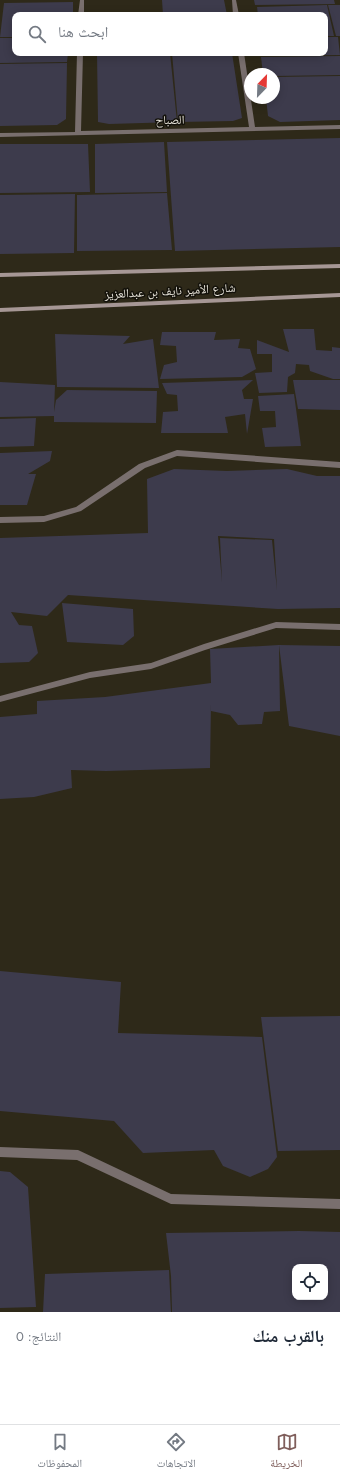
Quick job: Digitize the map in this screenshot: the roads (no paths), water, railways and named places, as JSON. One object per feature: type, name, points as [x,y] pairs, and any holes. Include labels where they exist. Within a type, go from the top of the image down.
[{"type":"street","points":[[81,12],[82,0]]},
{"type":"street","points":[[234,0],[236,12]]},
{"type":"street","points":[[78,134],[80,56]]},
{"type":"street","points":[[241,56],[252,129]]},
{"type":"street","name":"الصباح","points":[[0,135],[340,127]]},
{"type":"street","name":"شارع الأمير نايف بن عبدالعزيز","points":[[0,275],[340,266]]},
{"type":"street","name":"شارع الأمير نايف بن عبدالعزيز","points":[[0,310],[340,295]]},
{"type":"street","points":[[0,520],[44,519],[78,509],[142,466],[177,453],[340,465]]},
{"type":"street","points":[[0,699],[90,675],[151,666],[204,647],[276,625],[340,627]]},
{"type":"street","points":[[0,1152],[78,1155],[171,1199],[340,1204]]}]
